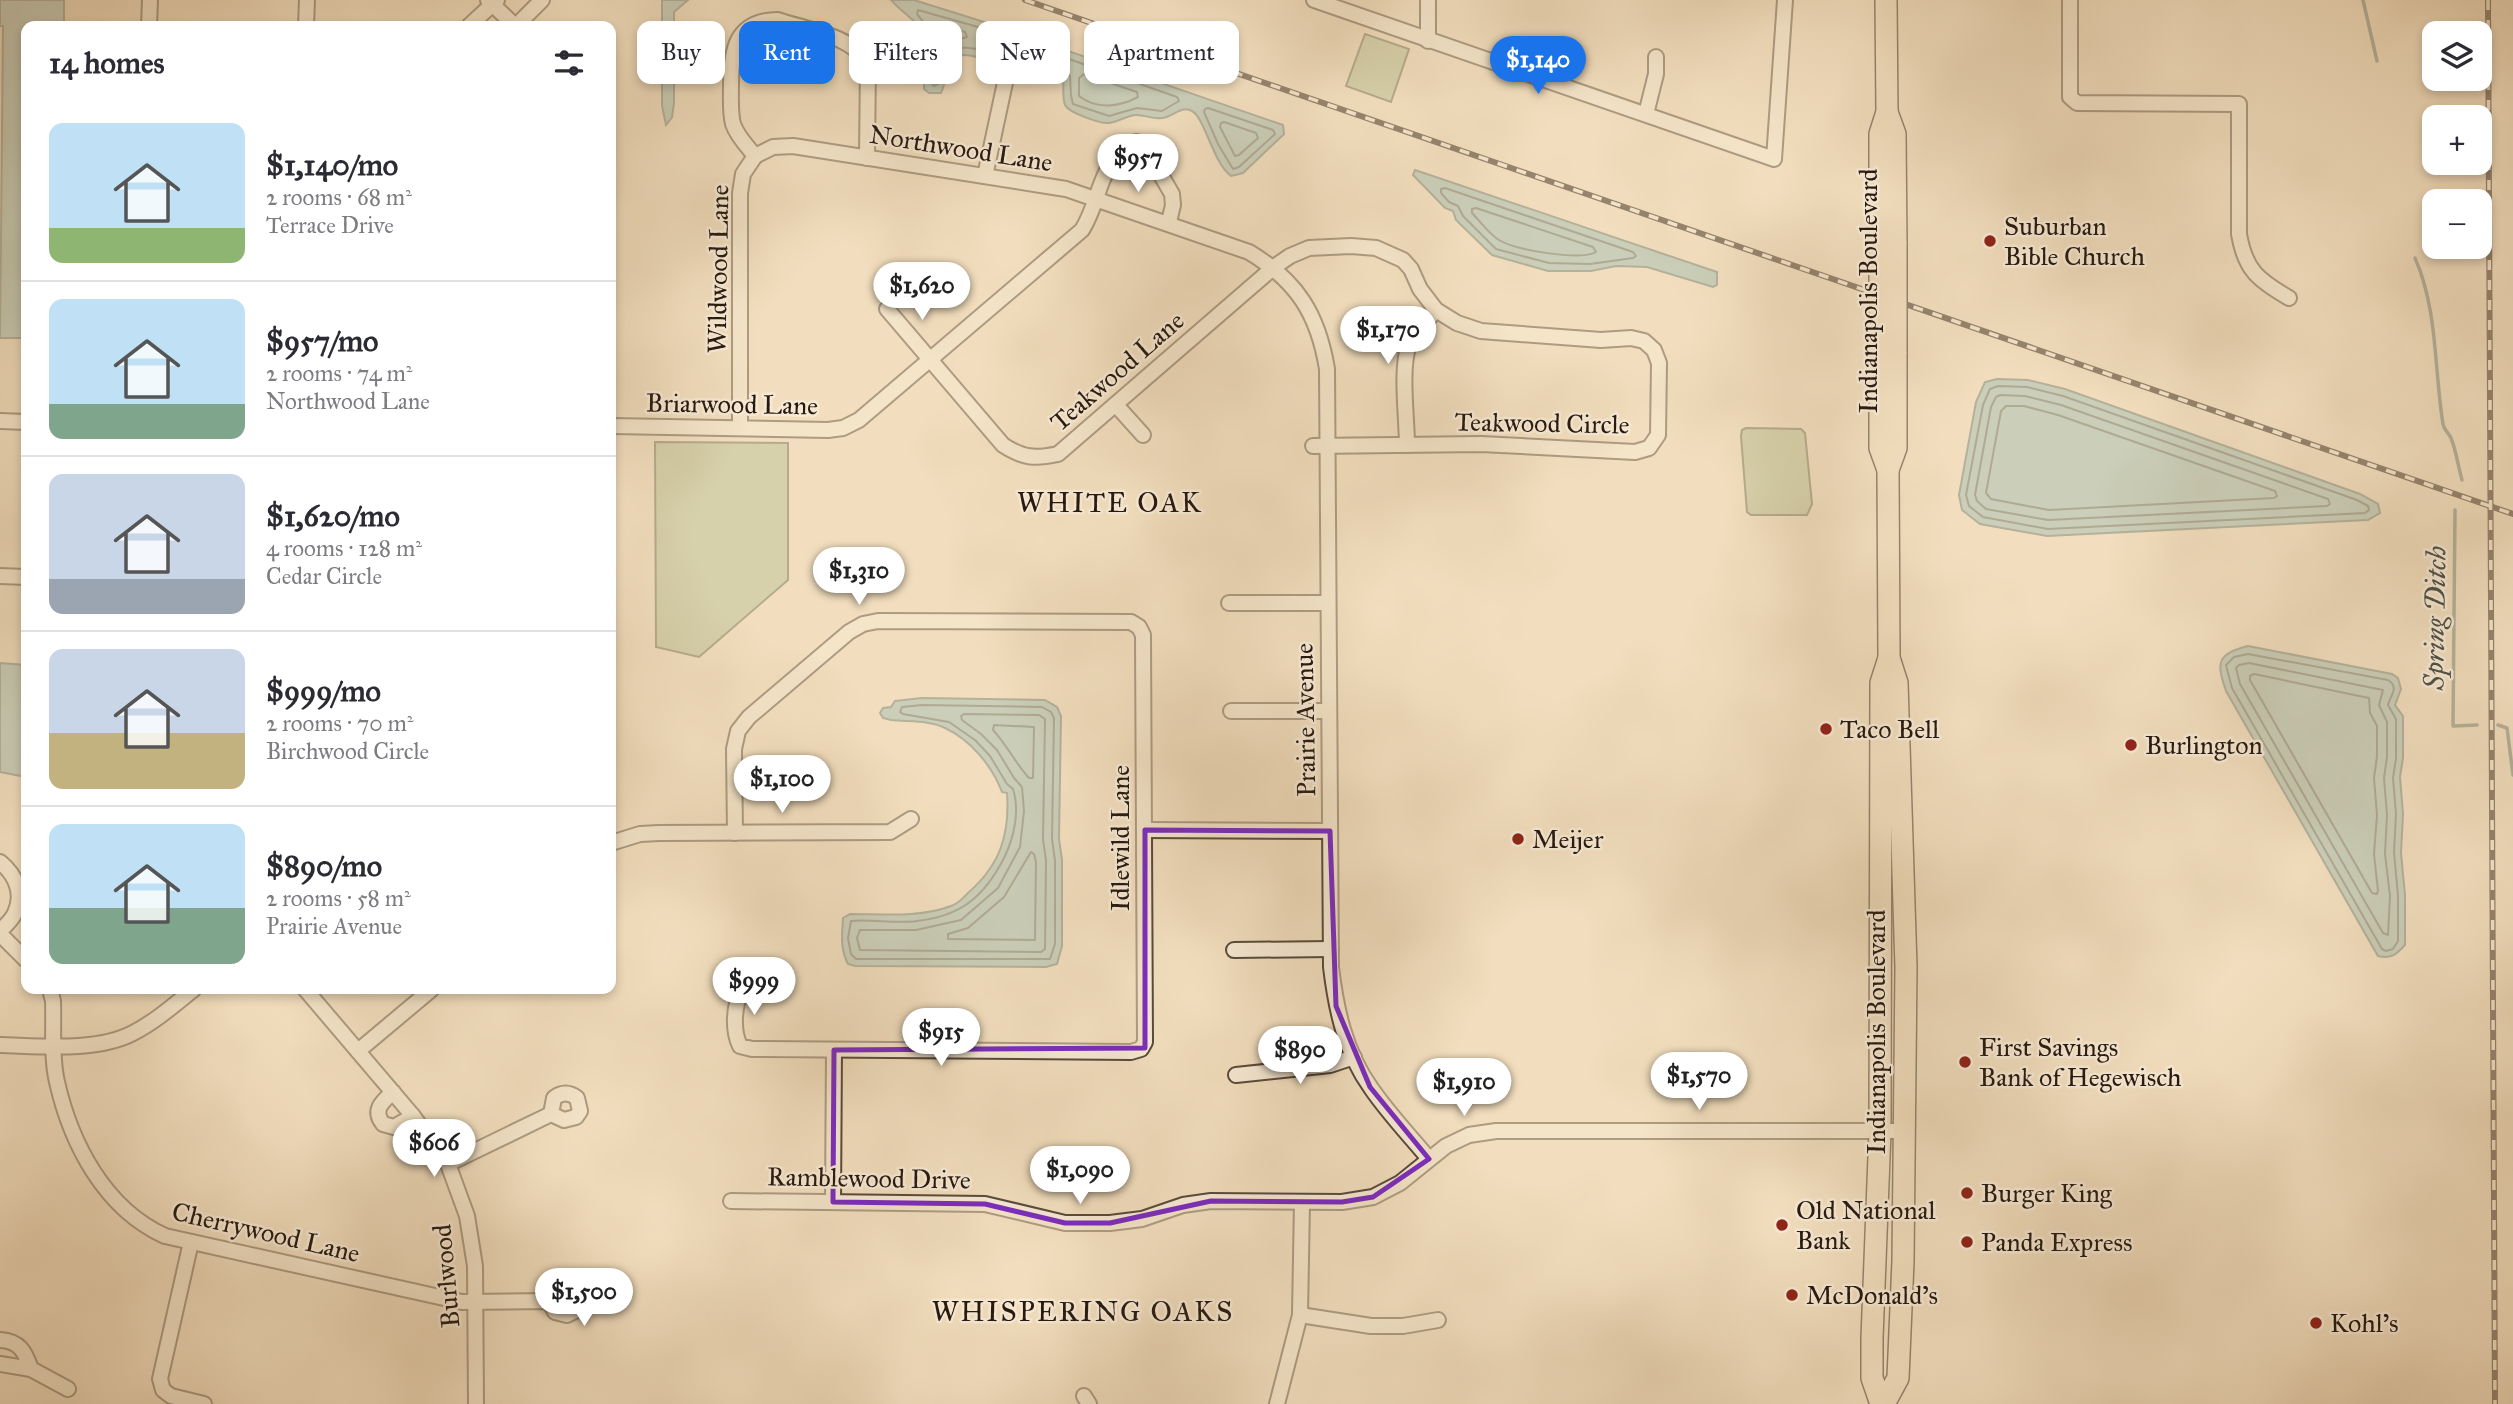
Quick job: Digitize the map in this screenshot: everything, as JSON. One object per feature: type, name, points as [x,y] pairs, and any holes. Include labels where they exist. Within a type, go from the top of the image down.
[{"type":"highway","name":"Indianapolis Boulevard","points":[[1882,1404],[1898,1378],[1903,1261],[1906,967],[1897,683],[1889,658],[1888,470],[1896,448],[1888,352],[1888,244],[1895,134],[1887,113],[1886,0]]},
{"type":"highway","name":"Indianapolis Boulevard","points":[[1882,1404],[1872,1378],[1872,1339],[1880,1131],[1881,683],[1889,658]]},
{"type":"street","points":[[149,21],[150,0]]},
{"type":"street","points":[[306,21],[307,0]]},
{"type":"street","points":[[520,21],[542,0]]},
{"type":"street","points":[[1314,0],[1774,159],[1785,0]]},
{"type":"street","points":[[1428,0],[1428,41]]},
{"type":"street","points":[[2070,0],[2070,97],[2077,103],[2239,104],[2239,234],[2242,251],[2250,269],[2263,284],[2289,298]]},
{"type":"street","points":[[474,21],[493,1],[511,21]]},
{"type":"street","points":[[755,156],[733,125],[731,57],[737,40],[749,29],[766,20],[778,20],[849,43],[868,63],[867,158]]},
{"type":"street","points":[[1646,114],[1656,74],[1656,57]]},
{"type":"street","points":[[985,176],[1005,84]]},
{"type":"street","name":"Briarwood Lane","points":[[616,426],[828,430],[843,428],[859,420],[1082,230],[1091,216],[1104,172],[1126,146],[1136,142],[1143,144],[1172,194],[1173,205],[1168,222]]},
{"type":"street","name":"Northwood Lane","points":[[755,156],[773,147],[793,146],[1066,189],[1249,252],[1274,267]]},
{"type":"street","name":"Wildwood Lane","points":[[740,427],[740,193],[743,174],[755,156]]},
{"type":"street","name":"Teakwood Circle","points":[[1274,267],[1309,248],[1376,248],[1403,260],[1436,310],[1457,323],[1481,331],[1601,340],[1631,338],[1644,341],[1654,350],[1659,363],[1658,435],[1649,447],[1635,452],[1481,444],[1320,446]]},
{"type":"street","name":"Teakwood Lane","points":[[887,309],[1003,445],[1018,454],[1039,458],[1058,454],[1274,267]]},
{"type":"street","name":"Prairie Avenue","points":[[1274,267],[1296,290],[1313,317],[1323,343],[1327,369],[1320,446],[1328,603],[1331,949],[1336,1006],[1347,1043],[1370,1087],[1429,1159]]},
{"type":"street","points":[[1407,445],[1406,364],[1409,347],[1416,333],[1436,310]]},
{"type":"street","points":[[1116,405],[1143,435]]},
{"type":"street","points":[[0,421],[21,422]]},
{"type":"street","points":[[0,576],[21,577]]},
{"type":"street","points":[[1229,603],[1328,603]]},
{"type":"street","name":"Idlewild Lane","points":[[734,833],[734,749],[738,731],[749,717],[849,632],[863,624],[878,621],[1131,622],[1139,627],[1143,635],[1145,1042],[1141,1049],[1131,1052],[834,1050]]},
{"type":"street","points":[[1231,711],[1329,711]]},
{"type":"street","points":[[616,841],[640,834],[659,833],[890,832],[911,819]]},
{"type":"street","points":[[1145,831],[1330,831]]},
{"type":"street","points":[[0,862],[15,878],[19,897],[15,915],[0,932],[21,955]]},
{"type":"street","points":[[1234,950],[1331,949]]},
{"type":"street","points":[[743,989],[736,1001],[736,1038],[740,1046],[752,1049],[834,1050],[833,1202]]},
{"type":"street","name":"Cherrywood Lane","points":[[51,994],[56,1081],[82,1156],[94,1174],[134,1219],[164,1236],[462,1302],[549,1301]]},
{"type":"street","points":[[0,1045],[100,1044],[131,1035],[161,1016],[188,994]]},
{"type":"street","name":"Burlwood","points":[[309,994],[413,1116],[447,1164],[467,1216],[475,1266],[476,1404]]},
{"type":"street","points":[[358,1051],[426,994]]},
{"type":"street","points":[[1236,1075],[1330,1065],[1354,1056]]},
{"type":"street","points":[[393,1092],[379,1107],[377,1115],[383,1124],[394,1127],[413,1116]]},
{"type":"street","points":[[447,1164],[551,1114]]},
{"type":"street","name":"Ramblewood Drive","points":[[730,1201],[985,1204],[1065,1223],[1110,1223],[1142,1219],[1183,1205],[1211,1201],[1342,1202],[1373,1197],[1400,1183],[1446,1146],[1469,1136],[1496,1131],[1905,1131]]},
{"type":"street","points":[[1277,1404],[1300,1315],[1302,1202]]},
{"type":"street","points":[[191,1242],[160,1379],[163,1390],[171,1396],[204,1404]]},
{"type":"street","points":[[1300,1315],[1371,1326],[1404,1326],[1438,1320]]},
{"type":"street","points":[[0,1340],[18,1345],[25,1352],[31,1369]]},
{"type":"street","points":[[0,1364],[31,1369],[68,1389]]},
{"type":"highlighted area","points":[[1145,830],[1330,831],[1336,1006],[1370,1087],[1429,1159],[1373,1197],[1342,1202],[1211,1201],[1110,1223],[1065,1223],[985,1204],[833,1202],[834,1050],[1145,1048]]},
{"type":"green space","points":[[1365,34],[1409,49],[1391,102],[1346,86]]},
{"type":"green space","points":[[1801,429],[1805,433],[1812,504],[1807,515],[1751,515],[1747,512],[1741,436],[1742,430]]},
{"type":"green space","points":[[655,442],[788,443],[788,580],[699,657],[656,647]]},
{"type":"water","points":[[0,0],[64,0],[64,21],[21,21],[21,338],[0,338],[3,26],[0,26]]},
{"type":"water","points":[[662,0],[688,0],[674,12],[674,21],[662,21]]},
{"type":"water","points":[[891,0],[914,0],[981,21],[976,21],[976,56],[962,55],[962,21],[914,21]]},
{"type":"water","points":[[1070,52],[1084,56],[1084,84],[1164,84],[1283,125],[1284,134],[1243,173],[1231,176],[1219,161],[1201,122],[1192,111],[1184,109],[1159,118],[1135,115],[1105,123],[1068,108],[1064,99],[1063,84],[1070,84]]},
{"type":"water","points":[[662,84],[674,84],[672,117],[666,125],[662,106]]},
{"type":"water","points":[[924,84],[944,84],[941,93],[929,93],[924,89]]},
{"type":"water","points":[[1415,170],[1717,272],[1717,285],[1713,287],[1647,267],[1616,266],[1591,271],[1548,271],[1492,255],[1456,220],[1453,211],[1445,208],[1413,175]]},
{"type":"water","points":[[1997,379],[2028,380],[2065,389],[2360,494],[2378,504],[2380,513],[2368,520],[2047,536],[1980,524],[1962,510],[1959,495],[1976,402],[1985,382]]},
{"type":"water","points":[[2248,646],[2392,674],[2398,678],[2401,689],[2395,705],[2403,716],[2400,777],[2405,945],[2393,955],[2378,956],[2226,691],[2220,666],[2222,661],[2230,652]]},
{"type":"water","points":[[0,663],[21,665],[21,776],[0,772]]},
{"type":"water","points":[[922,698],[1045,700],[1057,707],[1061,716],[1059,839],[1062,860],[1062,946],[1057,964],[1046,967],[848,964],[843,947],[843,918],[850,914],[914,914],[954,905],[979,882],[1001,848],[1007,822],[1007,793],[1002,792],[993,773],[972,747],[955,733],[939,725],[891,720],[883,718],[880,713],[883,708],[891,707],[895,701]]},
{"type":"waterway","name":"Spring Ditch","points":[[2363,0],[2377,61]]},
{"type":"waterway","points":[[2415,258],[2432,319],[2443,424],[2453,443],[2462,480]]},
{"type":"waterway","name":"Spring Ditch","points":[[2455,510],[2453,726],[2477,725]]},
{"type":"waterway","points":[[2498,725],[2507,728],[2513,775]]},
{"type":"railway","points":[[1025,0],[2513,514]]},
{"type":"railway","points":[[2488,0],[2495,1404]]},
{"type":"place","name":"Suburban Bible Church","points":[[1990,241]]},
{"type":"place","name":"Taco Bell","points":[[1826,729]]},
{"type":"place","name":"Burlington","points":[[2131,745]]},
{"type":"place","name":"Meijer","points":[[1518,839]]},
{"type":"place","name":"First Savings Bank of Hegewisch","points":[[1965,1062]]},
{"type":"place","name":"Burger King","points":[[1967,1193]]},
{"type":"place","name":"Old National Bank","points":[[1782,1225]]},
{"type":"place","name":"Panda Express","points":[[1967,1242]]},
{"type":"place","name":"McDonald's","points":[[1792,1295]]},
{"type":"place","name":"Kohl's","points":[[2316,1323]]},
{"type":"district","name":"WHITE OAK","points":[[1110,502]]},
{"type":"district","name":"WHISPERING OAKS","points":[[1083,1311]]}]
